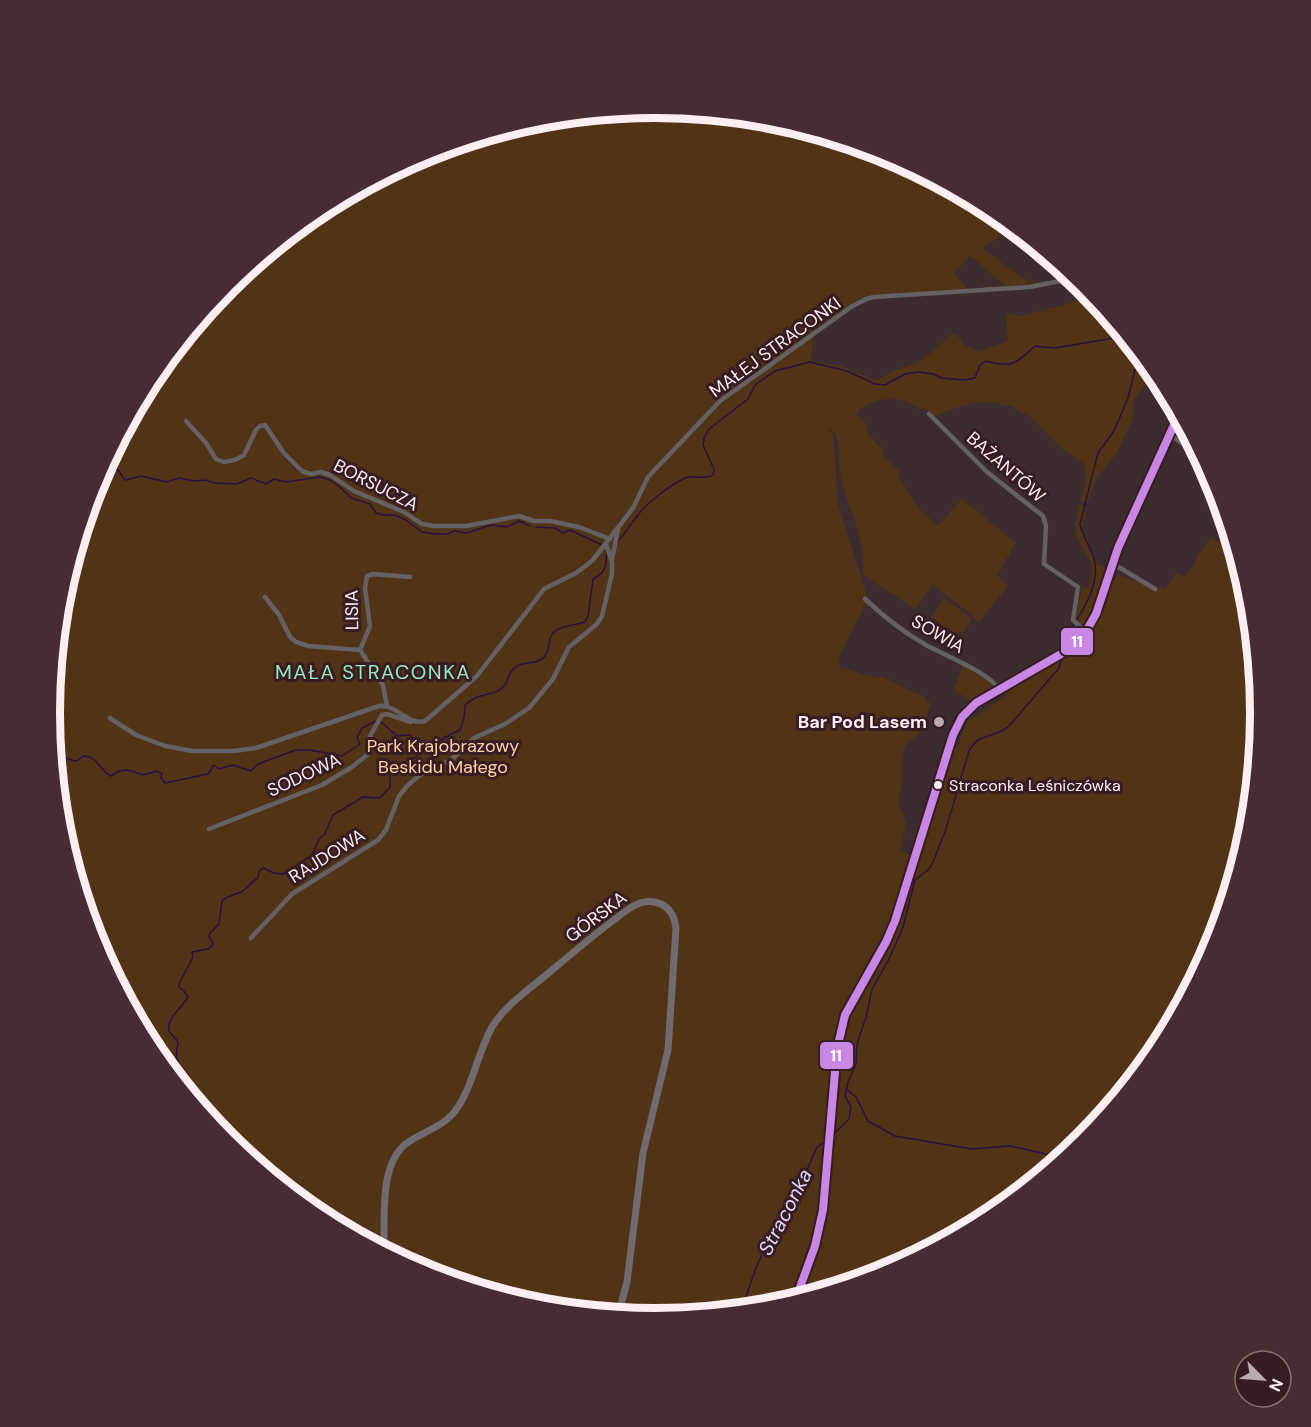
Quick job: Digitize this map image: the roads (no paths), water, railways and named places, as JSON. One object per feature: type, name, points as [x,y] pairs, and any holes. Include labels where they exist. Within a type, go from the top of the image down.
[{"type":"street","name":"MAŁEJ STRACONKI","points":[[415,723],[422,723],[430,719],[477,676],[544,589],[586,567],[607,545],[633,508],[648,477],[720,401],[860,302],[874,297],[1030,287],[1064,280]]},
{"type":"street","name":"BAŻANTÓW","points":[[929,414],[977,462],[1044,519],[1046,526],[1044,564],[1078,587],[1076,623],[1086,632]]},
{"type":"street","name":"BORSUCZA","points":[[186,421],[206,443],[216,459],[225,462],[244,455],[256,430],[265,425],[284,453],[302,471],[330,475],[354,491],[404,513],[422,524],[466,526],[519,516],[534,521],[550,521],[579,527],[610,538]]},
{"type":"street","points":[[798,1292],[819,1229],[824,1206],[837,1049],[845,1015],[886,942],[895,921],[953,735],[960,720],[970,708],[1068,650],[1086,632],[1098,607],[1112,563],[1175,423]]},
{"type":"street","points":[[1169,434],[1189,448]]},
{"type":"street","name":"RAJDOWA","points":[[251,938],[292,894],[378,840],[386,830],[395,803],[408,785],[420,775],[452,759],[474,738],[513,720],[537,700],[553,679],[569,647],[597,624],[610,587],[611,559],[618,529]]},
{"type":"street","name":"RAJDOWA","points":[[607,545],[611,559]]},
{"type":"street","points":[[1112,563],[1155,589]]},
{"type":"street","name":"LISIA","points":[[360,650],[369,626],[365,588],[367,576],[373,574],[410,577]]},
{"type":"street","name":"LISIA","points":[[265,597],[279,615],[290,637],[296,642],[308,646],[360,650]]},
{"type":"street","name":"SOWIA","points":[[865,599],[915,638],[976,672],[999,689]]},
{"type":"street","name":"LISIA","points":[[360,650],[383,685],[387,705]]},
{"type":"street","points":[[110,718],[142,738],[165,747],[193,752],[234,752],[256,748],[379,706],[387,705],[415,723]]},
{"type":"street","name":"SODOWA","points":[[209,829],[322,785],[338,776],[365,757],[374,727],[381,716],[387,714],[406,722],[415,723]]},
{"type":"street","name":"GÓRSKA","points":[[384,1244],[387,1181],[393,1158],[404,1145],[453,1114],[463,1096],[488,1035],[501,1015],[519,997],[624,912],[641,902],[658,902],[668,909],[675,923],[669,1040],[643,1153],[630,1261],[620,1308]]},
{"type":"waterway","points":[[617,542],[642,511],[666,490],[685,478],[713,475],[714,469],[703,445],[709,429],[748,399],[755,385],[775,371],[810,362],[847,371],[875,384],[885,385],[905,374],[918,372],[964,380],[975,378],[980,365],[986,361],[1002,364],[1013,363],[1035,346],[1055,348],[1117,338]]},
{"type":"waterway","name":"Straconka","points":[[1063,650],[1063,644],[1094,585],[1094,558],[1080,524],[1098,453],[1114,431],[1128,398],[1137,363]]},
{"type":"waterway","points":[[112,470],[118,470],[125,480],[141,476],[167,482],[179,478],[237,484],[251,478],[266,484],[274,479],[286,482],[320,477],[330,480],[351,498],[370,504],[376,513],[395,515],[422,532],[436,534],[455,531],[466,533],[491,525],[507,527],[519,521],[530,526]]},
{"type":"waterway","points":[[536,527],[555,528],[563,533],[570,530],[602,545]]},
{"type":"waterway","points":[[181,1073],[176,1056],[178,1042],[169,1031],[172,1017],[188,997],[179,984],[193,957],[192,952],[212,946],[213,943],[209,937],[219,924],[222,901],[245,889],[258,878],[259,871],[263,868],[283,874],[312,855],[333,815],[363,797],[380,798],[390,787],[390,771],[460,730],[465,705],[476,698],[498,691],[517,666],[536,662],[544,657],[554,632],[585,622],[588,616],[593,579],[603,571],[607,552]]},
{"type":"waterway","name":"Straconka","points":[[833,1135],[849,1119],[851,1106],[845,1096],[856,1064],[857,1044],[872,989],[903,927],[915,880],[929,869],[933,862],[945,832],[969,751],[978,740],[998,733],[1009,726],[1059,668],[1063,655]]},
{"type":"waterway","points":[[61,755],[74,761],[83,756],[92,758],[111,776],[119,771],[128,770],[143,775],[157,771],[162,774],[161,778],[165,783],[208,774],[214,765],[219,769],[233,765],[251,771],[258,764],[296,750],[342,756],[360,744],[357,738],[362,728],[376,721]]},
{"type":"waterway","points":[[380,721],[397,736],[410,735],[419,753]]},
{"type":"waterway","points":[[846,1089],[856,1097],[868,1121],[895,1136],[972,1149],[1010,1146],[1054,1156]]},
{"type":"waterway","name":"Straconka","points":[[744,1302],[765,1248],[776,1235],[791,1207],[817,1147],[827,1140]]},
{"type":"place","name":"Bar Pod Lasem","points":[[939,722]]},
{"type":"place","name":"Straconka Leśniczówka","points":[[938,785]]},
{"type":"district","name":"MAŁA STRACONKA","points":[[373,672]]},
{"type":"park label","name":"Park Krajobrazowy Beskidu Małego","points":[[443,756]]}]
